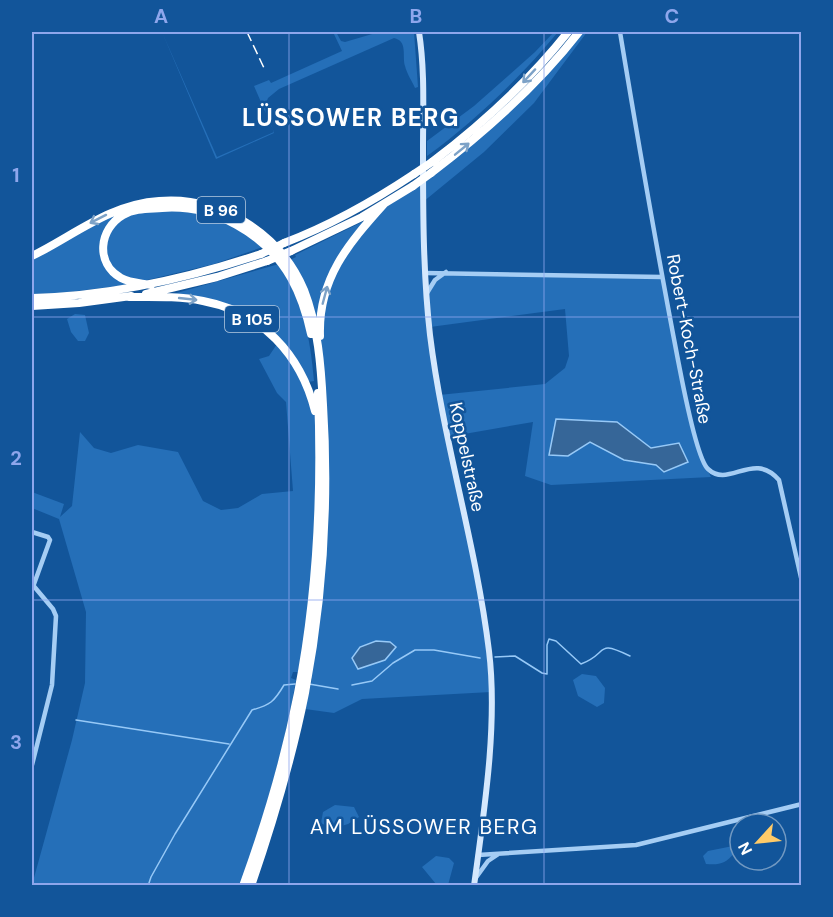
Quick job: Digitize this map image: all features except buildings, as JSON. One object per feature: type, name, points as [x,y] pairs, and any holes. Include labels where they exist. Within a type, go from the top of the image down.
[{"type":"highway","name":"B 96","points":[[32,298],[78,296],[152,285],[261,254],[314,232],[350,214],[432,162],[500,105],[568,32]]},
{"type":"highway","points":[[32,306],[129,297],[188,284],[267,261],[332,232],[413,186],[477,137],[515,102],[579,32]]},
{"type":"highway","name":"B 96","points":[[32,256],[107,214],[133,205],[160,200],[184,201],[226,212],[250,225],[268,239],[280,251],[297,276],[313,321],[321,374]]},
{"type":"highway","points":[[321,374],[320,321],[330,277],[348,244],[384,204]]},
{"type":"highway","name":"B 96","points":[[152,285],[123,280],[106,264],[102,248],[106,233],[125,213],[137,209],[174,207],[205,212],[242,228],[263,243],[292,279],[305,309],[315,359],[318,423]]},
{"type":"highway","name":"B 105","points":[[129,297],[201,300],[232,309],[253,320],[272,334],[294,360],[309,388],[318,423],[317,530],[305,674]]},
{"type":"highway","name":"B 105","points":[[251,885],[286,775],[302,693],[324,538],[325,458],[321,374]]},
{"type":"highway","name":"B 105","points":[[243,885],[276,786],[302,693]]},
{"type":"street","name":"Koppelstraße","points":[[419,32],[423,73],[423,220],[427,293],[438,388],[490,653],[492,702],[489,755],[474,882]]},
{"type":"street","name":"Robert-Koch-Straße","points":[[620,32],[662,277],[685,394],[702,461],[709,470],[717,474],[724,475],[760,467],[773,473],[779,480],[801,582]]},
{"type":"street","points":[[427,293],[435,280],[446,272]]},
{"type":"street","points":[[425,273],[662,277]]},
{"type":"street","points":[[32,532],[48,537],[50,540],[33,584],[56,616],[52,686],[32,765]]},
{"type":"street","points":[[32,729],[40,732]]},
{"type":"street","points":[[478,855],[636,844],[801,804]]},
{"type":"street","points":[[474,882],[488,861],[500,854]]},
{"type":"shaded area","points":[[162,32],[217,157],[274,133],[216,159]]},
{"type":"shaded area","points":[[333,32],[336,32],[341,41],[345,42],[379,32],[414,32],[418,87],[415,88],[406,69],[403,46],[394,38],[279,89],[268,98],[265,106],[273,129],[254,86],[269,80],[271,83],[342,51]]},
{"type":"shaded area","points":[[554,32],[558,32],[529,66],[462,129],[427,156],[427,141],[474,106]]},
{"type":"shaded area","points":[[579,32],[587,32],[534,103],[484,152],[423,202],[427,291],[435,280],[446,272],[662,277],[685,394],[702,460],[711,477],[551,485],[525,476],[533,422],[447,437],[480,594],[491,692],[362,699],[334,713],[305,709],[312,679],[308,674],[317,605],[320,332],[331,277],[384,204],[477,137]],"holes":[[[565,309],[569,356],[565,368],[545,384],[439,395],[430,327]],[[617,422],[651,448],[656,465],[624,460],[590,442]]]},
{"type":"shaded area","points":[[186,204],[257,236],[181,205],[114,218],[100,254],[127,285],[32,294],[32,259],[119,212]]},
{"type":"shaded area","points":[[186,210],[231,224],[263,247],[214,264],[143,281],[135,281],[112,270],[104,249],[115,222],[139,211]]},
{"type":"shaded area","points":[[362,222],[337,259],[318,326],[288,261],[296,257],[295,255]]},
{"type":"shaded area","points":[[279,264],[294,293],[304,320],[314,381],[308,382],[298,363],[244,313],[166,296]]},
{"type":"shaded area","points":[[75,314],[85,315],[89,333],[85,341],[78,341],[71,332],[67,319]]},
{"type":"shaded area","points":[[279,341],[294,360],[318,423],[319,494],[308,622],[298,672],[293,672],[291,678],[296,680],[279,758],[241,885],[32,885],[72,740],[85,683],[86,612],[59,519],[32,508],[32,492],[64,504],[60,517],[72,506],[80,432],[94,448],[111,453],[138,445],[178,452],[203,501],[221,510],[238,508],[262,494],[293,491],[286,402],[277,393],[259,359],[269,356]]},
{"type":"shaded area","points":[[556,419],[617,422],[651,448],[679,443],[688,462],[664,472],[656,465],[624,460],[590,442],[568,456],[549,455]]},
{"type":"shaded area","points":[[376,641],[390,642],[396,647],[385,660],[358,669],[352,658],[360,647]]},
{"type":"shaded area","points":[[582,674],[596,676],[605,688],[604,703],[597,707],[578,696],[573,680]]},
{"type":"shaded area","points":[[335,805],[354,807],[359,817],[348,824],[332,829],[321,823],[323,812]]},
{"type":"shaded area","points":[[728,847],[728,860],[718,864],[706,864],[703,856],[708,851]]},
{"type":"shaded area","points":[[436,856],[449,858],[454,863],[448,885],[436,884],[422,867]]},
{"type":"waterway","points":[[495,657],[515,656],[547,674],[549,639],[556,641],[581,664],[606,648],[630,656]]},
{"type":"waterway","points":[[352,685],[372,681],[393,663],[415,650],[434,650],[480,658]]},
{"type":"waterway","points":[[148,886],[175,834],[252,710],[271,702],[284,685],[295,684]]},
{"type":"waterway","points":[[309,684],[338,689]]},
{"type":"waterway","points":[[76,720],[229,744]]},
{"type":"railway","points":[[247,32],[264,68]]},
{"type":"district","name":"LÜSSOWER BERG","points":[[351,118]]},
{"type":"district","name":"AM LÜSSOWER BERG","points":[[424,827]]}]
